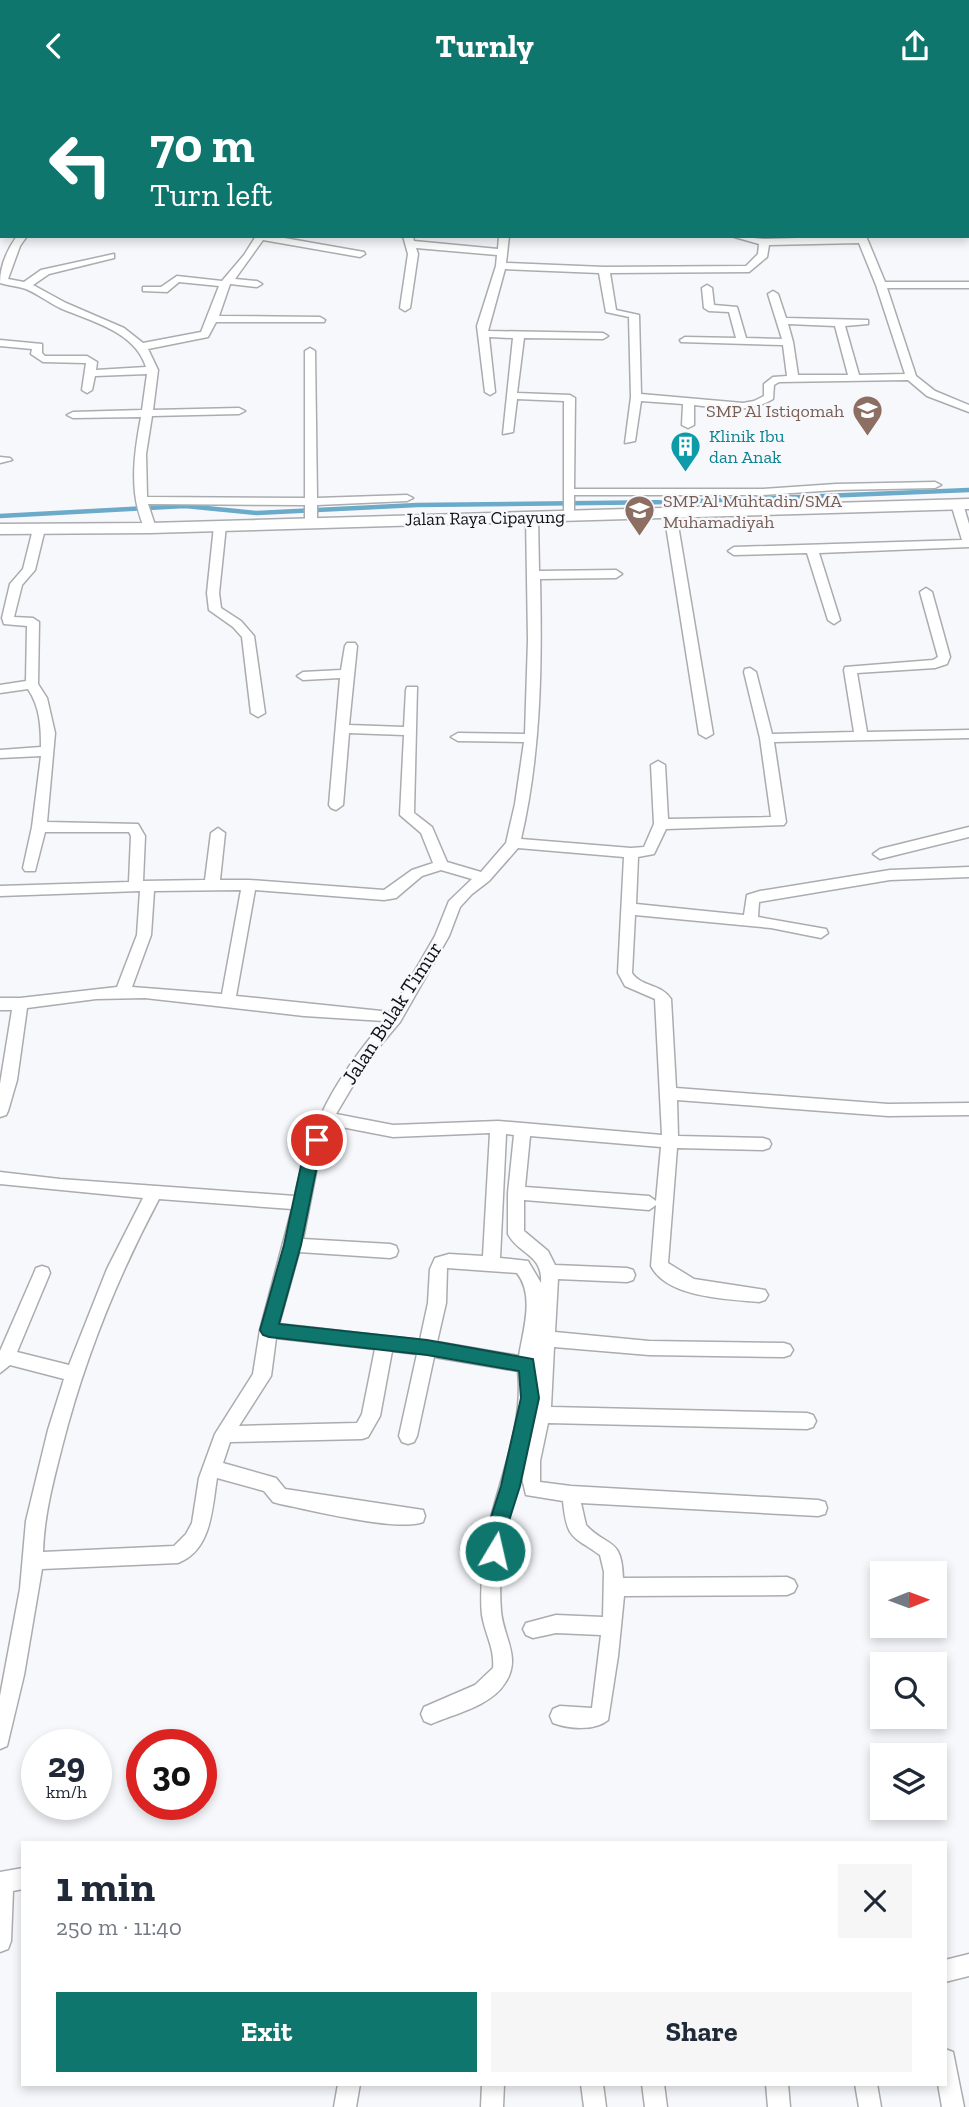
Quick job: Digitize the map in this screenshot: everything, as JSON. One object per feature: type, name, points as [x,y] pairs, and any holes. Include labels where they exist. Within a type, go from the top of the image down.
[{"type":"main road","name":"Jalan Raya Cipayung","points":[[0,529],[220,526],[310,512],[532,517],[699,501],[963,504]]},
{"type":"street","points":[[20,238],[5,258],[1,281],[26,285],[57,302],[103,320],[146,353],[153,370],[141,455],[142,504],[150,528]]},
{"type":"street","points":[[139,347],[204,335],[213,319],[226,282],[260,238]]},
{"type":"street","points":[[267,238],[360,254]]},
{"type":"street","points":[[490,392],[482,326],[501,267],[504,238]]},
{"type":"street","points":[[745,238],[764,242],[861,238],[881,285],[911,377],[919,388],[930,395],[969,409]]},
{"type":"street","points":[[405,308],[412,268],[409,240],[501,252]]},
{"type":"street","points":[[501,267],[604,270],[749,269],[762,257],[764,242]]},
{"type":"street","points":[[26,285],[52,269],[110,256]]},
{"type":"street","points":[[604,270],[611,311],[634,315],[636,397],[629,441]]},
{"type":"street","points":[[147,289],[163,289],[177,279],[257,283]]},
{"type":"street","points":[[881,285],[969,285]]},
{"type":"street","points":[[707,288],[709,308],[733,309],[742,341]]},
{"type":"street","points":[[774,294],[788,342],[793,379]]},
{"type":"street","points":[[213,319],[320,320]]},
{"type":"street","points":[[783,321],[864,322]]},
{"type":"street","points":[[839,323],[854,377]]},
{"type":"street","points":[[483,334],[603,336]]},
{"type":"street","points":[[507,432],[519,334]]},
{"type":"street","points":[[685,341],[788,342]]},
{"type":"street","points":[[0,343],[38,346],[36,354],[43,359],[87,359],[92,362],[87,390]]},
{"type":"street","points":[[310,351],[310,512]]},
{"type":"street","points":[[92,373],[153,370]]},
{"type":"street","points":[[636,397],[743,406],[757,404],[769,397],[769,384],[777,379],[911,377]]},
{"type":"street","points":[[512,396],[570,398],[568,514]]},
{"type":"street","points":[[688,425],[689,401]]},
{"type":"street","points":[[74,415],[239,411]]},
{"type":"street","points":[[765,501],[835,487],[935,485]]},
{"type":"street","points":[[568,495],[663,504],[706,734]]},
{"type":"street","points":[[142,504],[310,512],[407,498]]},
{"type":"street","points":[[734,551],[969,543],[963,504]]},
{"type":"street","name":"Jalan Bulak Timur","points":[[33,1561],[178,1554],[193,1540],[201,1523],[212,1468],[223,1434],[262,1376],[269,1330],[293,1245],[310,1161],[325,1118],[363,1056],[395,1018],[442,936],[454,905],[467,890],[484,878],[510,850],[513,843],[522,805],[533,694],[532,517]]},
{"type":"street","points":[[220,526],[213,593],[215,610],[237,624],[248,636],[258,713]]},
{"type":"street","points":[[30,868],[40,827],[48,732],[40,692],[32,684],[33,622],[4,619],[16,584],[29,570],[38,529]]},
{"type":"street","points":[[812,549],[834,620]]},
{"type":"street","points":[[533,575],[616,574]]},
{"type":"street","points":[[861,735],[850,670],[935,664],[944,657],[926,592]]},
{"type":"street","points":[[336,805],[351,646]]},
{"type":"street","points":[[661,824],[779,822],[767,738],[750,672]]},
{"type":"street","points":[[303,676],[347,674]]},
{"type":"street","points":[[0,689],[32,684]]},
{"type":"street","points":[[412,690],[407,815],[427,830],[442,866]]},
{"type":"street","points":[[344,729],[410,731]]},
{"type":"street","points":[[767,738],[969,734]]},
{"type":"street","points":[[458,737],[529,738]]},
{"type":"street","points":[[0,754],[47,751]]},
{"type":"street","points":[[513,843],[631,853],[649,851],[661,824],[657,765]]},
{"type":"street","points":[[40,827],[124,825],[133,827],[138,836],[144,935],[123,992]]},
{"type":"street","points":[[880,854],[969,832]]},
{"type":"street","points":[[212,885],[218,833]]},
{"type":"street","points":[[631,853],[625,973],[630,982],[663,996],[670,1142],[659,1266],[685,1284],[759,1295]]},
{"type":"street","points":[[0,891],[141,885],[249,885],[384,895],[418,873],[442,866],[484,878]]},
{"type":"street","points":[[751,921],[752,899],[761,896],[890,875],[969,872]]},
{"type":"street","points":[[228,1000],[249,885]]},
{"type":"street","points":[[630,909],[751,921],[821,933]]},
{"type":"street","points":[[0,1004],[123,992],[228,1000],[312,1011],[378,1014],[395,1018]]},
{"type":"street","points":[[0,1111],[20,1004]]},
{"type":"street","points":[[668,1093],[888,1110],[969,1109]]},
{"type":"street","points":[[325,1118],[393,1131],[498,1127],[670,1142],[763,1144]]},
{"type":"street","points":[[491,1263],[498,1127]]},
{"type":"street","points":[[523,1128],[516,1193],[517,1237],[542,1256],[550,1272],[541,1415],[530,1469],[531,1486],[538,1491],[571,1494],[818,1508]]},
{"type":"street","points":[[0,1178],[300,1203]]},
{"type":"street","points":[[0,1739],[22,1640],[35,1527],[49,1458],[96,1308],[127,1240],[154,1192]]},
{"type":"street","points":[[516,1193],[649,1203]]},
{"type":"street","points":[[293,1245],[390,1251]]},
{"type":"street","points":[[408,1436],[437,1303],[438,1269],[441,1263],[449,1261],[522,1266],[530,1273],[534,1292],[534,1329],[527,1365],[530,1398],[510,1486],[496,1530],[491,1616],[502,1654],[502,1670],[483,1690],[431,1714]]},
{"type":"street","points":[[550,1272],[627,1275]]},
{"type":"street","points":[[42,1273],[3,1361],[75,1374]]},
{"type":"street","points":[[269,1330],[427,1348],[527,1365]]},
{"type":"street","points":[[546,1339],[649,1348],[784,1350]]},
{"type":"street","points":[[223,1434],[362,1431],[371,1416],[385,1343]]},
{"type":"street","points":[[541,1415],[807,1421]]},
{"type":"street","points":[[212,1468],[270,1484],[280,1496],[385,1514],[416,1516]]},
{"type":"street","points":[[560,1716],[595,1718],[601,1713],[614,1587],[608,1550],[582,1535],[577,1527],[571,1494]]},
{"type":"street","points":[[614,1587],[787,1587]]},
{"type":"street","points":[[533,1629],[556,1624],[610,1626]]},
{"type":"street","points":[[0,1941],[9,1881]]},
{"type":"street","points":[[947,1970],[969,1965]]},
{"type":"street","points":[[947,2072],[953,2107]]},
{"type":"street","points":[[345,2107],[349,2086]]},
{"type":"street","points":[[492,2107],[493,2086]]},
{"type":"street","points":[[592,2086],[595,2107]]},
{"type":"street","points":[[653,2086],[656,2107]]},
{"type":"street","points":[[777,2086],[779,2107]]},
{"type":"street","points":[[866,2086],[870,2107]]},
{"type":"waterway","points":[[0,516],[185,506],[257,513],[417,505],[674,502],[969,490]]},
{"type":"place","name":"SMP Al Istiqomah","points":[[867,438]]},
{"type":"place","name":"Klinik Ibu dan Anak","points":[[686,473]]},
{"type":"place","name":"SMP Al Muhtadin/SMA Muhamadiyah","points":[[640,538]]},
{"type":"route","points":[[317,1140],[300,1203],[293,1245],[269,1330],[427,1348],[527,1365],[530,1398],[510,1486],[496,1530],[495,1551]]}]
